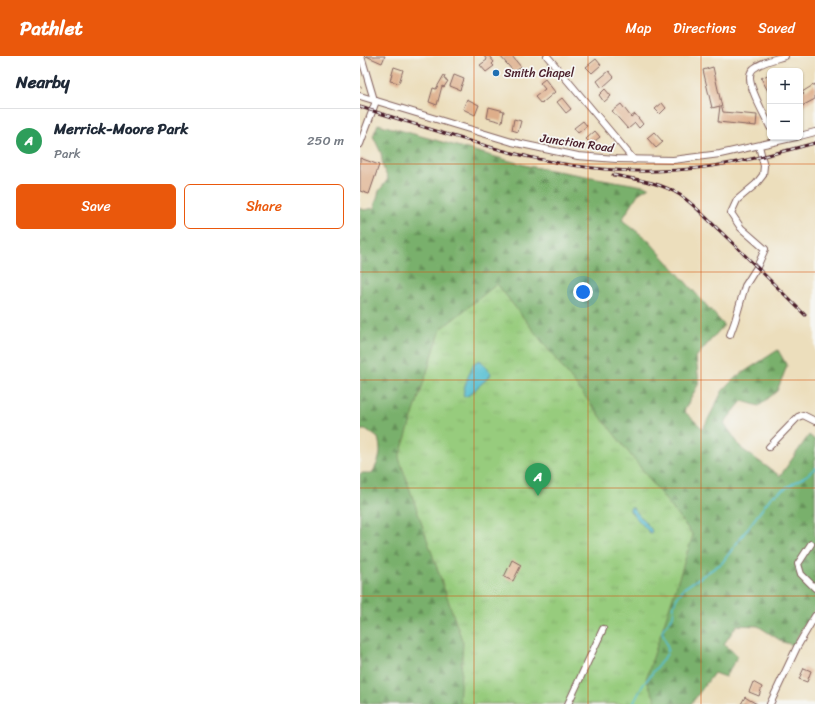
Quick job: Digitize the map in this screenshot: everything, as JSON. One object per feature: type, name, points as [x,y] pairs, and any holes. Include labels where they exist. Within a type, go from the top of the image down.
[{"type":"street","points":[[360,144],[375,101],[361,56]]},
{"type":"street","points":[[547,56],[634,160]]},
{"type":"street","points":[[767,120],[753,90],[750,77],[752,70],[756,66],[785,56]]},
{"type":"street","name":"Junction Road","points":[[360,96],[533,148],[578,156],[634,160],[673,160],[701,157],[760,146],[774,140]]},
{"type":"street","points":[[803,135],[815,132]]},
{"type":"street","points":[[730,335],[745,286],[757,267],[765,249],[741,228],[731,213],[737,200],[756,184],[763,175],[764,166],[760,146]]},
{"type":"street","points":[[769,447],[798,417],[803,415],[815,421]]},
{"type":"street","points":[[811,544],[798,564],[801,574],[815,588]]},
{"type":"street","points":[[770,704],[796,647],[815,616]]},
{"type":"street","points":[[568,704],[603,629]]},
{"type":"green space","points":[[378,124],[528,166],[649,187],[638,194],[622,220],[648,240],[724,325],[696,357],[699,383],[684,411],[703,429],[723,390],[736,377],[778,350],[787,366],[777,391],[759,406],[742,401],[724,423],[742,449],[780,476],[809,435],[815,440],[815,610],[793,645],[783,642],[758,626],[737,625],[724,644],[738,656],[725,677],[714,673],[691,704],[627,704],[469,611],[463,704],[360,704],[360,474],[372,473],[377,464],[380,448],[378,438],[367,430],[360,430],[360,208],[364,210],[374,208],[379,191],[388,179],[383,167],[381,153],[373,136]]},
{"type":"green space","points":[[497,284],[693,535],[646,679],[657,704],[459,704],[463,643],[399,458],[441,329]]},
{"type":"water","points":[[480,360],[491,373],[490,376],[469,395],[464,397],[463,394],[465,385],[474,363]]},
{"type":"water","points":[[632,507],[652,532],[650,533],[630,511],[630,508]]},
{"type":"building","points":[[366,56],[385,56],[382,63]]},
{"type":"building","points":[[484,56],[489,56],[494,62],[492,64],[494,66],[486,72],[480,65],[487,60]]},
{"type":"building","points":[[500,56],[512,56],[521,67],[514,72]]},
{"type":"building","points":[[596,59],[601,65],[592,73],[586,67]]},
{"type":"building","points":[[394,67],[403,70],[399,83],[390,81]]},
{"type":"building","points":[[713,67],[723,112],[757,115],[756,126],[718,122],[720,106],[712,108],[703,70]]},
{"type":"building","points":[[609,71],[614,77],[602,88],[597,81]]},
{"type":"building","points":[[444,75],[444,79],[448,81],[444,87],[442,86],[437,105],[429,102],[433,88],[436,89]]},
{"type":"building","points":[[454,75],[464,79],[460,90],[450,86]]},
{"type":"building","points":[[767,75],[767,89],[761,78]]},
{"type":"building","points":[[545,79],[555,92],[541,104],[535,97],[545,89],[540,83]]},
{"type":"building","points":[[815,84],[815,99],[803,105],[803,91]]},
{"type":"building","points":[[605,89],[611,96],[604,102],[599,95]]},
{"type":"building","points":[[562,98],[571,109],[566,113],[557,102]]},
{"type":"building","points":[[467,99],[479,105],[475,115],[463,109]]},
{"type":"building","points":[[662,103],[666,108],[660,114],[655,109]]},
{"type":"building","points":[[621,104],[631,117],[635,114],[643,124],[639,128],[635,123],[628,129],[612,111]]},
{"type":"building","points":[[489,107],[504,111],[502,122],[487,118]]},
{"type":"building","points":[[514,119],[521,121],[518,132],[512,130]]},
{"type":"building","points":[[583,121],[587,126],[578,133],[574,128]]},
{"type":"building","points":[[595,131],[600,137],[591,144],[586,139]]},
{"type":"building","points":[[654,132],[663,142],[656,148],[647,138]]},
{"type":"building","points":[[360,158],[379,165],[369,194],[360,191]]},
{"type":"building","points":[[512,560],[521,565],[513,581],[504,577]]},
{"type":"building","points":[[804,668],[811,671],[807,682],[799,679]]},
{"type":"building","points":[[753,682],[762,687],[759,696],[749,692]]},
{"type":"building","points":[[745,697],[748,699],[757,704],[741,704]]},
{"type":"waterway","points":[[633,704],[643,685],[667,654],[668,649],[662,631],[671,620],[674,613],[674,605],[684,588],[722,563],[771,497],[807,475],[815,468]]},
{"type":"railway","points":[[360,107],[506,151],[543,160],[618,170],[657,171],[697,168],[756,158],[815,143]]},
{"type":"railway","points":[[613,175],[656,184],[680,195],[701,212],[805,315]]},
{"type":"place","name":"Smith Chapel","points":[[496,73]]},
{"type":"place","name":"Merrick-Moore Park","points":[[538,496]]}]
